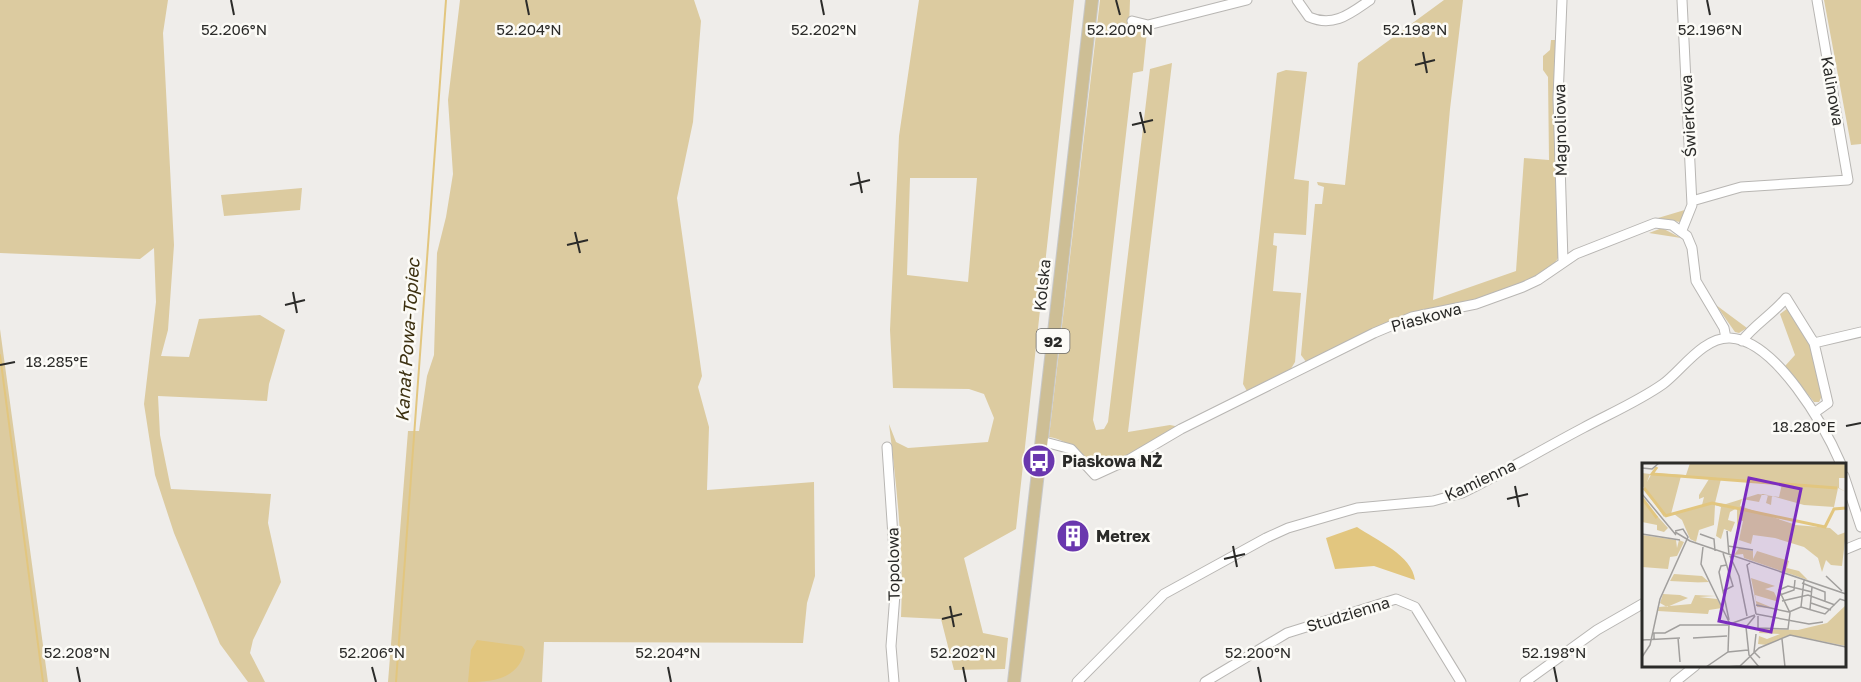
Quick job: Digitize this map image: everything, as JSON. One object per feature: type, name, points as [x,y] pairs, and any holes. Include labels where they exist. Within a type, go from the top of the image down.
[{"type":"main road","name":"Kolska","points":[[1014,682],[1092,0]]},
{"type":"street","points":[[1132,21],[1148,25],[1247,0]]},
{"type":"street","points":[[1297,0],[1310,17],[1332,21],[1345,18],[1370,0]]},
{"type":"street","name":"Magnoliowa","points":[[1562,0],[1558,98],[1563,261]]},
{"type":"street","name":"Świerkowa","points":[[1682,0],[1692,201],[1690,216],[1682,231]]},
{"type":"street","name":"Kalinowa","points":[[1692,201],[1741,187],[1847,182],[1849,177],[1817,0]]},
{"type":"street","name":"Piaskowa","points":[[1041,441],[1071,449],[1095,475],[1130,459],[1181,429],[1374,333],[1412,317],[1476,304],[1523,287],[1538,280],[1563,261],[1655,223],[1668,224],[1682,231]]},
{"type":"street","points":[[1682,231],[1691,244],[1698,288],[1724,328],[1726,338],[1742,341],[1774,363],[1814,412],[1839,463]]},
{"type":"street","points":[[1742,341],[1750,331],[1775,312],[1786,298],[1814,343],[1828,403],[1814,412]]},
{"type":"street","points":[[1814,343],[1861,332]]},
{"type":"street","name":"Kamienna","points":[[1084,680],[1164,594],[1259,541],[1288,528],[1357,508],[1433,501],[1462,493],[1654,389],[1708,345],[1726,338]]},
{"type":"street","name":"Topolowa","points":[[887,447],[896,581],[891,646],[894,682]]},
{"type":"street","points":[[1846,479],[1861,527]]},
{"type":"street","points":[[1846,550],[1861,543]]},
{"type":"street","name":"Studzienna","points":[[1205,682],[1287,633],[1396,599],[1415,607],[1461,682]]},
{"type":"street","points":[[1525,682],[1597,630],[1642,604]]},
{"type":"street","points":[[1675,682],[1694,667]]},
{"type":"shaded area","points":[[0,0],[168,0],[163,33],[174,245],[168,330],[161,356],[189,357],[199,319],[260,315],[285,330],[269,384],[267,401],[158,396],[160,435],[171,489],[271,494],[268,523],[281,582],[253,640],[250,653],[265,682],[248,682],[220,644],[174,533],[155,475],[144,404],[156,302],[154,248],[140,259],[0,253]]},
{"type":"shaded area","points":[[460,0],[694,0],[701,21],[693,122],[677,198],[702,376],[698,387],[709,427],[707,490],[814,482],[815,576],[807,603],[803,643],[544,642],[542,682],[388,682],[408,431],[419,431],[427,376],[434,355],[437,253],[453,174],[448,100]]},
{"type":"shaded area","points":[[919,0],[1074,0],[1016,529],[964,558],[983,633],[1008,638],[1005,669],[954,670],[941,619],[901,617],[901,545],[889,424],[896,442],[908,448],[988,442],[994,418],[984,394],[969,389],[893,388],[890,330],[899,136]],"holes":[[[910,178],[977,178],[968,282],[907,275]]]},
{"type":"shaded area","points":[[1100,0],[1130,0],[1129,28],[1132,32],[1147,31],[1143,71],[1133,73],[1093,420],[1096,430],[1104,429],[1108,422],[1150,69],[1172,63],[1128,432],[1170,425],[1180,427],[1135,453],[1099,466],[1085,460],[1063,441],[1049,437]]},
{"type":"shaded area","points":[[1444,0],[1463,0],[1450,109],[1433,300],[1516,271],[1524,158],[1549,160],[1548,77],[1543,70],[1543,56],[1550,50],[1551,40],[1556,40],[1558,258],[1553,266],[1524,284],[1449,308],[1411,315],[1307,363],[1301,355],[1315,204],[1322,204],[1324,187],[1318,185],[1317,182],[1345,185],[1358,63]]},
{"type":"shaded area","points":[[1824,0],[1861,0],[1861,144],[1851,145]]},
{"type":"shaded area","points":[[1286,70],[1307,72],[1294,179],[1309,181],[1306,235],[1274,233],[1273,245],[1277,246],[1273,291],[1301,293],[1295,362],[1289,372],[1248,393],[1243,384],[1277,73]]},
{"type":"shaded area","points":[[302,188],[300,210],[224,216],[221,195]]},
{"type":"shaded area","points":[[1688,209],[1680,222],[1658,218]]},
{"type":"shaded area","points":[[1662,228],[1681,238],[1649,233]]},
{"type":"shaded area","points":[[1716,305],[1747,328],[1739,333],[1735,332]]},
{"type":"shaded area","points":[[1788,308],[1809,341],[1822,396],[1819,402],[1814,402],[1785,366],[1795,355],[1780,314]]},
{"type":"shaded area","points":[[0,329],[48,682],[0,682]]},
{"type":"shaded area","points":[[1357,527],[1400,556],[1412,571],[1415,580],[1374,566],[1335,569],[1326,538]]},
{"type":"shaded area","points":[[477,640],[522,646],[525,650],[522,660],[511,673],[504,677],[468,682],[471,650]]},
{"type":"waterway","name":"Kanał Powa-Topiec","points":[[396,682],[446,0]]},
{"type":"waterway","points":[[0,355],[43,682]]},
{"type":"place","name":"Piaskowa NŻ","points":[[1039,461]]},
{"type":"place","name":"Metrex","points":[[1073,536]]}]
